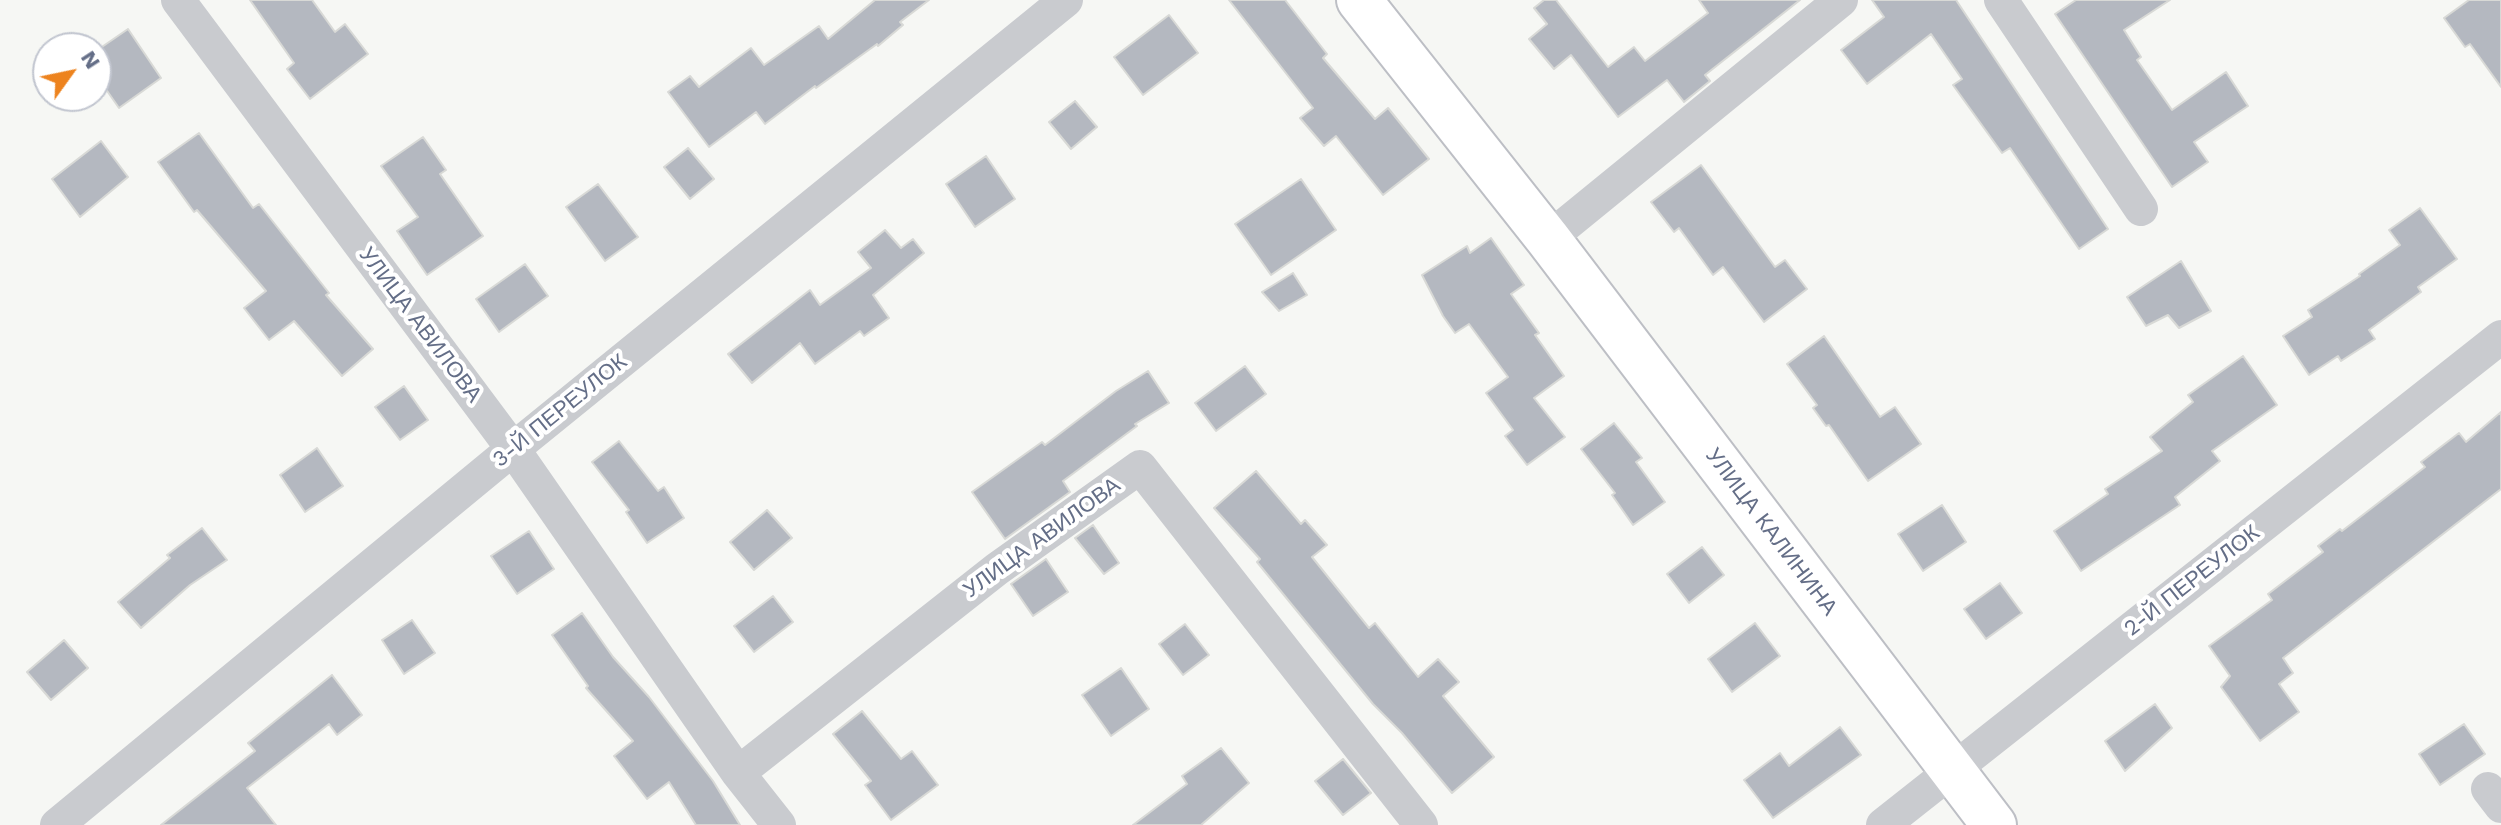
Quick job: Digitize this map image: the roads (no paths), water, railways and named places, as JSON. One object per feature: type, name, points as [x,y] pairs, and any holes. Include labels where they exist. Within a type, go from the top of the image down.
[{"type":"main road","name":"УЛИЦА КАЛИНИНА","points":[[1359,0],[1548,239],[1994,825]]},
{"type":"street","name":"УЛИЦА АВИЛОВА","points":[[178,0],[513,449],[738,773],[779,825]]},
{"type":"street","name":"3-Й ПЕРЕУЛОК","points":[[57,825],[513,449],[1066,0]]},
{"type":"street","points":[[1548,239],[1841,0]]},
{"type":"street","points":[[2001,0],[2141,209]]},
{"type":"street","name":"2-Й ПЕРЕУЛОК","points":[[1883,825],[2501,337]]},
{"type":"street","name":"УЛИЦА АВИЛОВА","points":[[738,773],[997,569],[1140,467],[1421,825]]}]
